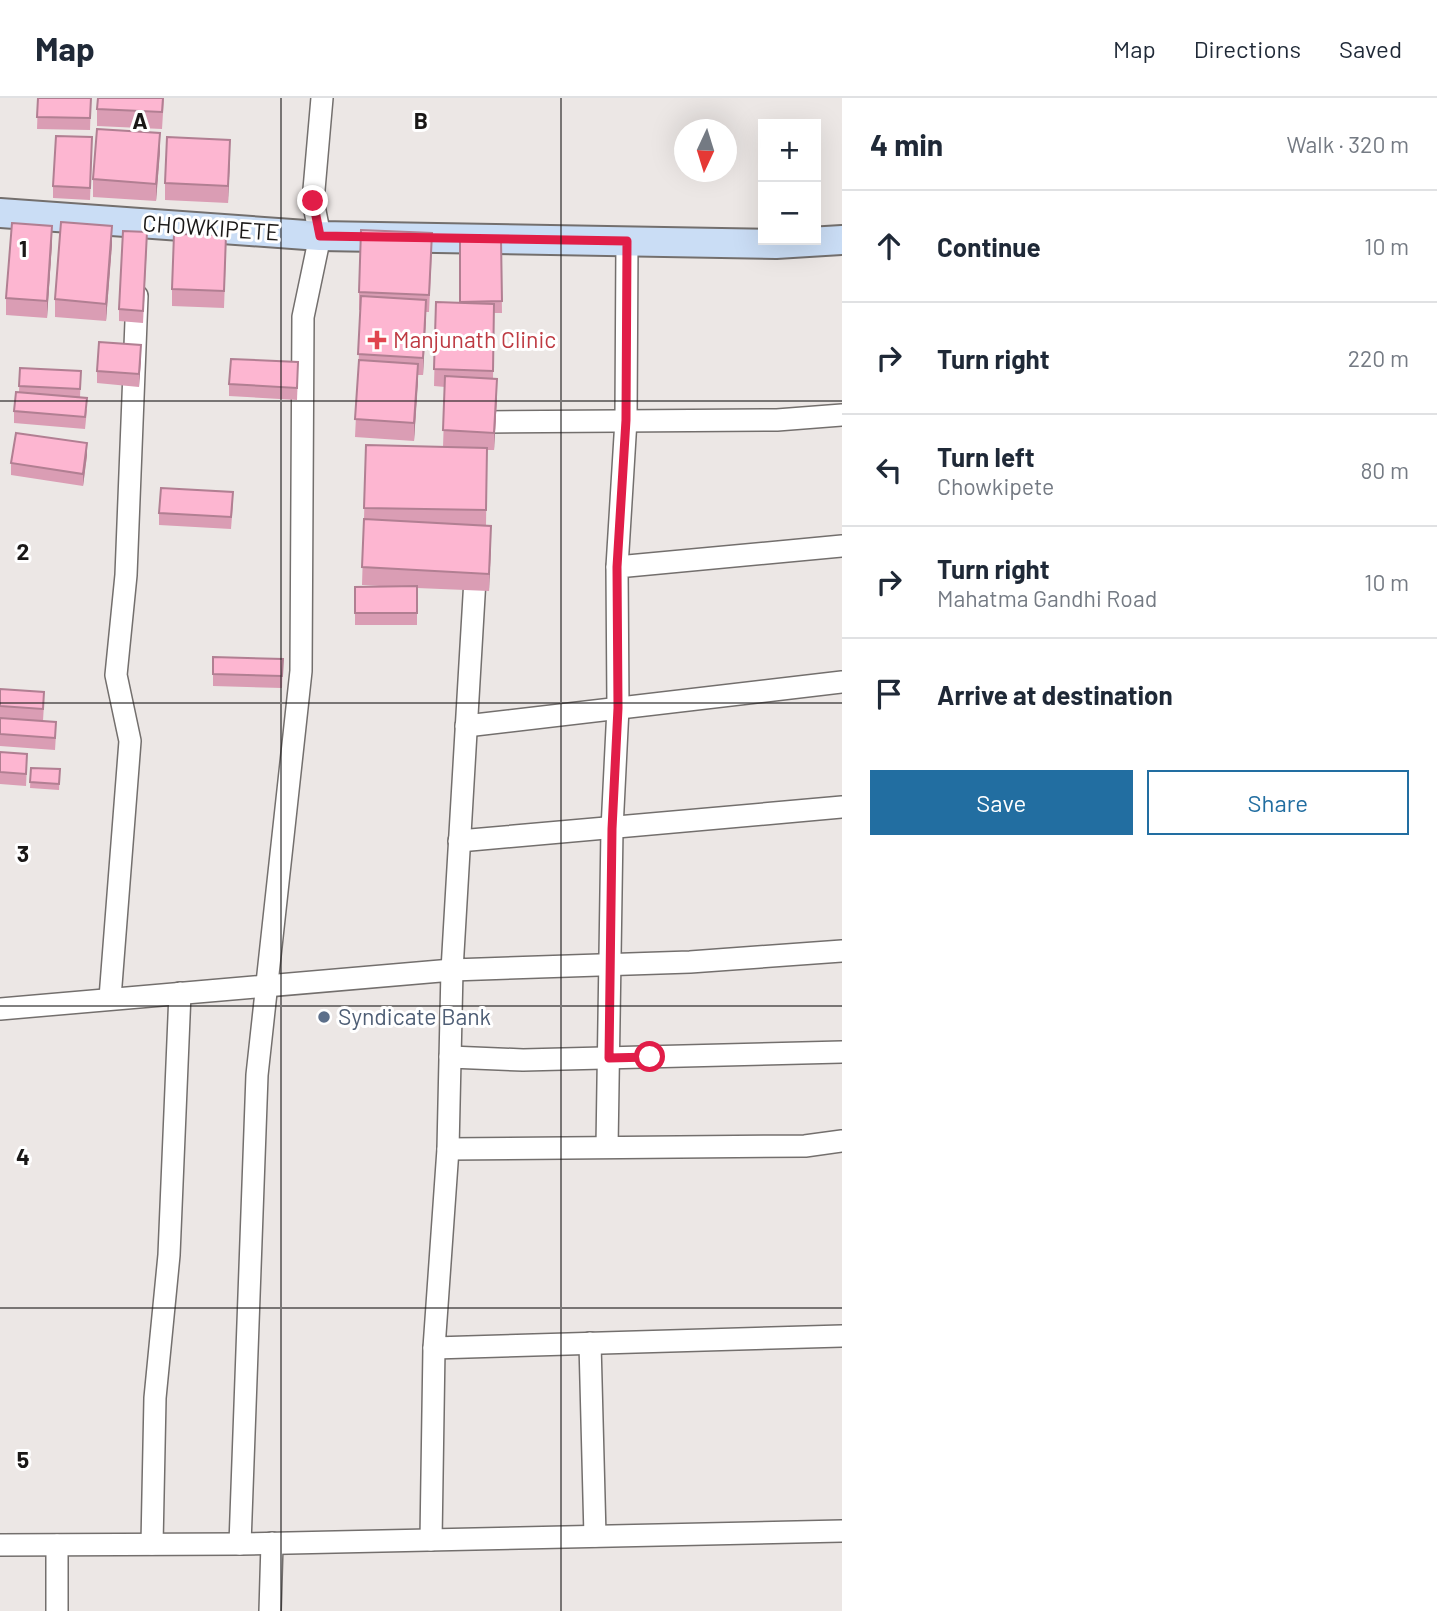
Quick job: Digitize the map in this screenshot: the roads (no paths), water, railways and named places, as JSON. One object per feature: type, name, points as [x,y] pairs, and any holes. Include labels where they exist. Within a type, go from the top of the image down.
[{"type":"street","points":[[240,1544],[257,1075],[301,671],[303,317],[320,236],[313,201],[322,98]]},
{"type":"street","name":"CHOWKIPETE","points":[[0,213],[139,236],[320,236],[492,252],[627,241],[776,243],[842,240]]},
{"type":"street","points":[[607,1147],[612,829],[618,708],[617,567],[626,420],[627,241]]},
{"type":"street","points":[[110,998],[130,741],[116,675],[126,575],[138,276]]},
{"type":"street","points":[[486,396],[485,429],[626,420],[777,419],[842,415]]},
{"type":"street","points":[[431,1540],[434,1348],[448,1149],[452,970],[477,546]]},
{"type":"street","points":[[617,567],[842,546]]},
{"type":"street","points":[[466,726],[842,682]]},
{"type":"street","points":[[459,841],[842,807]]},
{"type":"street","points":[[0,1009],[452,970],[690,962],[842,951]]},
{"type":"street","points":[[152,1544],[155,1398],[169,1255],[180,993]]},
{"type":"street","points":[[450,1057],[523,1060],[842,1052]]},
{"type":"street","points":[[448,1149],[805,1146],[842,1141]]},
{"type":"street","points":[[434,1348],[842,1336]]},
{"type":"street","points":[[590,1343],[595,1536]]},
{"type":"street","points":[[0,1545],[240,1544],[842,1531]]},
{"type":"street","points":[[270,1611],[272,1543]]},
{"type":"street","points":[[57,1545],[57,1611]]},
{"type":"place","name":"Manjunath Clinic","points":[[377,340]]},
{"type":"place","name":"Syndicate Bank","points":[[324,1017]]}]
